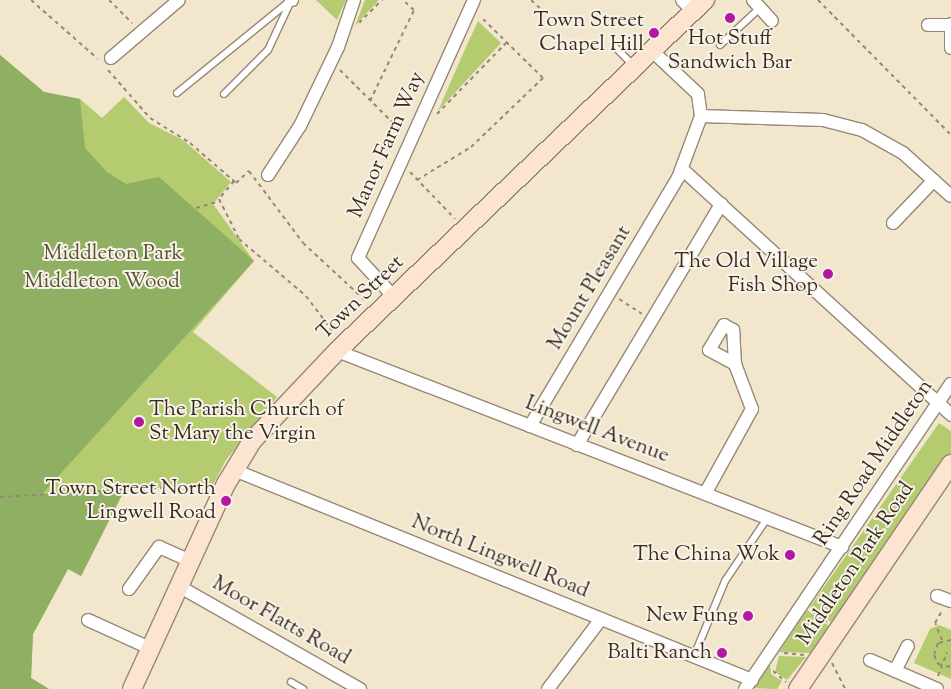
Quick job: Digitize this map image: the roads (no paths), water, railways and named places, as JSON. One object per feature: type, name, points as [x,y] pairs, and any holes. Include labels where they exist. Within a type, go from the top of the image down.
[{"type":"street","points":[[111,58],[179,0]]},
{"type":"street","points":[[268,175],[300,126],[331,62],[354,0]]},
{"type":"street","name":"Manor Farm Way","points":[[394,297],[358,258],[473,3]]},
{"type":"street","name":"Town Street","points":[[132,689],[182,588],[230,477],[259,433],[377,312],[652,51],[693,4]]},
{"type":"street","points":[[757,4],[772,21]]},
{"type":"street","points":[[928,25],[949,24],[951,48]]},
{"type":"street","points":[[652,51],[698,94],[701,116],[823,120],[862,130],[903,153],[951,196]]},
{"type":"street","name":"Mount Pleasant","points":[[530,426],[610,294],[682,169],[701,116]]},
{"type":"street","points":[[682,169],[937,405],[951,415]]},
{"type":"street","points":[[893,223],[934,180]]},
{"type":"street","points":[[577,445],[721,204]]},
{"type":"street","name":"Lingwell Avenue","points":[[341,347],[577,445],[706,492],[842,547]]},
{"type":"street","points":[[706,492],[752,409],[735,364]]},
{"type":"street","name":"Ring Road Middleton","points":[[749,684],[951,384]]},
{"type":"street","name":"Middleton Park Road","points":[[798,687],[951,464]]},
{"type":"street","name":"North Lingwell Road","points":[[230,477],[694,656],[749,684]]},
{"type":"street","points":[[129,588],[159,547],[193,562]]},
{"type":"street","name":"Moor Flatts Road","points":[[182,588],[360,689]]},
{"type":"street","points":[[548,689],[600,619]]},
{"type":"street","points":[[88,620],[152,648]]},
{"type":"street","points":[[895,671],[908,646]]},
{"type":"street","points":[[870,660],[935,688]]},
{"type":"lane","points":[[177,93],[292,0],[268,50],[224,94]]},
{"type":"lane","points":[[720,45],[757,4]]},
{"type":"lane","points":[[616,48],[635,67]]},
{"type":"lane","points":[[694,656],[725,581],[768,517]]},
{"type":"lane","points":[[291,682],[303,689]]},
{"type":"place","name":"Hot Stuff Sandwich Bar","points":[[730,18]]},
{"type":"place","name":"Town Street Chapel Hill","points":[[654,33]]},
{"type":"place","name":"The Old Village Fish Shop","points":[[828,274]]},
{"type":"place","name":"The Parish Church of St Mary the Virgin","points":[[139,422]]},
{"type":"place","name":"Town Street North Lingwell Road","points":[[226,501]]},
{"type":"place","name":"The China Wok","points":[[790,555]]},
{"type":"place","name":"New Fung","points":[[748,616]]},
{"type":"place","name":"Balti Ranch","points":[[722,653]]},
{"type":"park label","name":"Middleton Park","points":[[113,254]]},
{"type":"park label","name":"Middleton Wood","points":[[102,282]]}]
